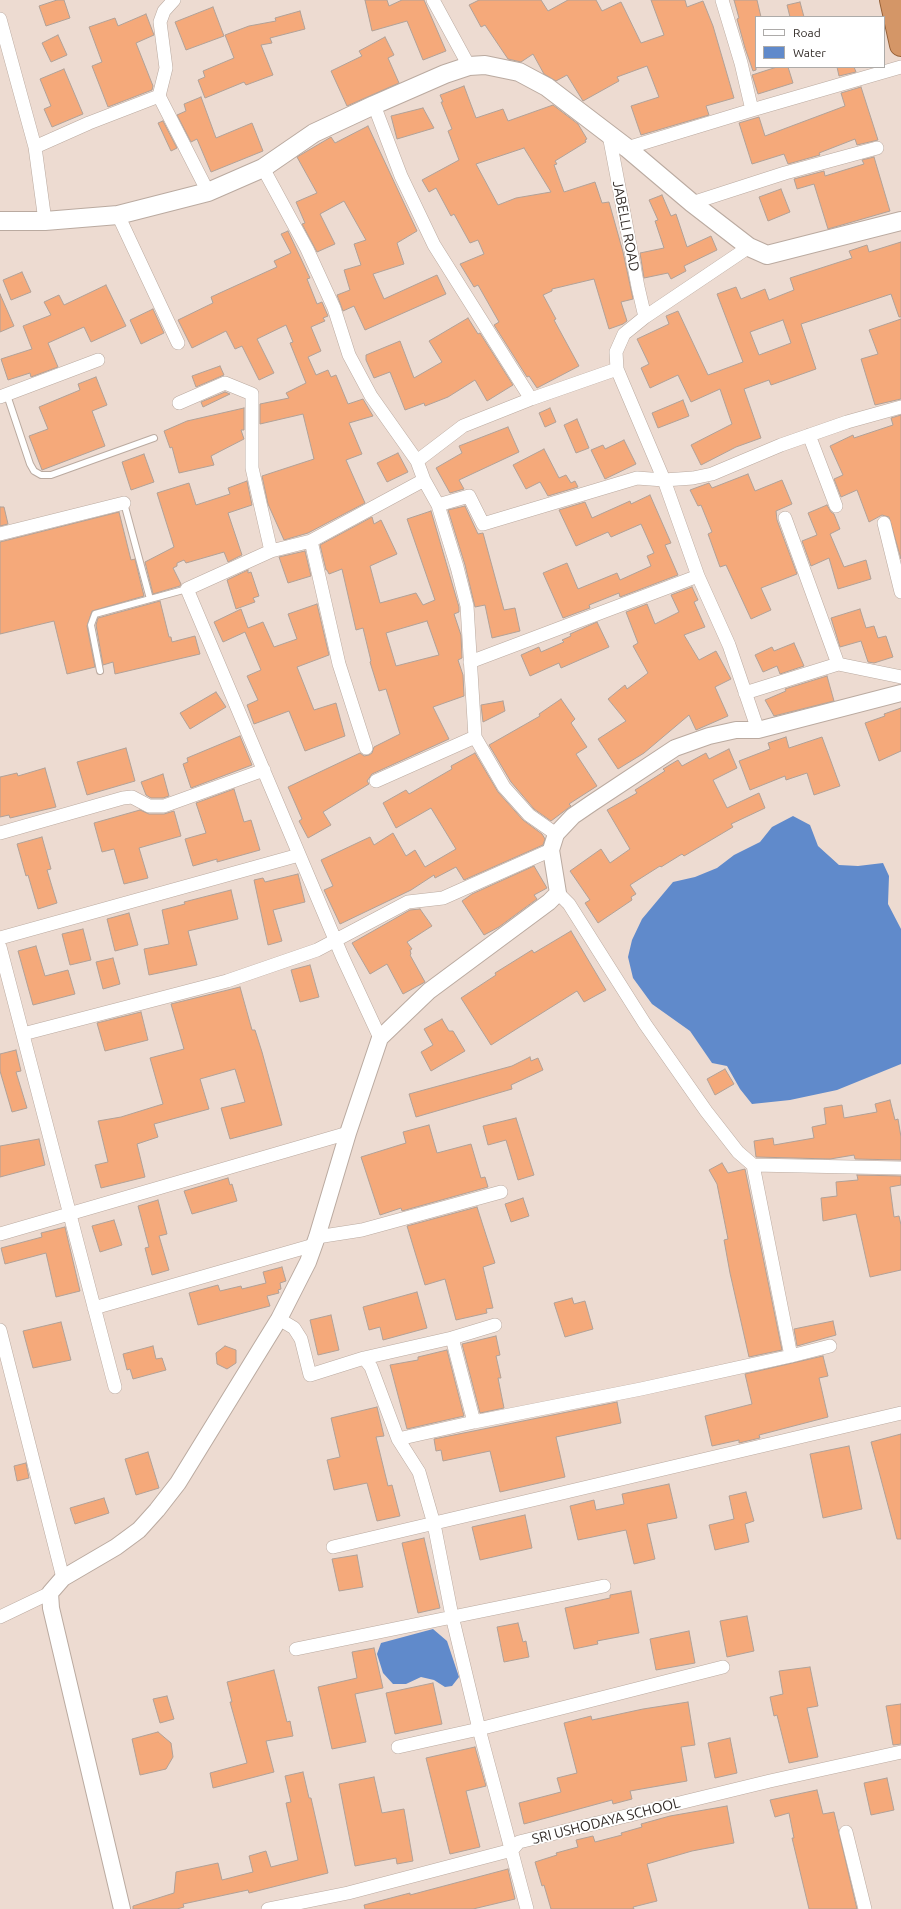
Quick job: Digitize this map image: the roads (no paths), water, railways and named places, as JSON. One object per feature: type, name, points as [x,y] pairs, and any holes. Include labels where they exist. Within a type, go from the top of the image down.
[{"type":"highway","points":[[891,0],[901,45]]},
{"type":"main road","points":[[0,221],[45,221],[118,215],[208,192],[263,168],[314,133],[445,74],[469,66],[485,66],[519,72],[547,87],[626,148],[748,247],[766,255],[901,221]]},
{"type":"street","points":[[174,0],[164,11],[160,22],[166,68],[159,96],[208,192]]},
{"type":"street","points":[[433,0],[469,66]]},
{"type":"street","points":[[722,0],[741,63],[752,110]]},
{"type":"street","points":[[0,19],[35,147],[45,221]]},
{"type":"street","points":[[626,148],[901,67]]},
{"type":"street","points":[[35,147],[89,123],[159,96]]},
{"type":"street","points":[[374,105],[401,176],[434,245],[531,399]]},
{"type":"street","name":"JABELLI ROAD","points":[[609,135],[645,317]]},
{"type":"street","points":[[692,203],[785,173],[877,148]]},
{"type":"street","points":[[263,168],[307,249],[331,302],[349,355],[371,396],[417,461],[424,480],[438,505],[467,606],[475,737],[504,787],[529,815],[556,834]]},
{"type":"street","points":[[118,215],[178,343]]},
{"type":"street","points":[[748,247],[645,317],[624,334],[616,352],[617,369],[664,480],[698,576],[729,645],[758,730]]},
{"type":"street","points":[[4,396],[98,360]]},
{"type":"street","points":[[417,461],[463,426],[531,399],[617,369]]},
{"type":"street","points":[[179,403],[225,383],[252,394],[252,468],[271,552]]},
{"type":"street","points":[[438,505],[469,496],[483,524],[637,478],[664,480],[692,478],[712,474],[809,435],[847,422],[901,407]]},
{"type":"street","points":[[809,435],[836,506]]},
{"type":"street","points":[[380,1038],[299,855],[188,589],[271,552],[311,541],[424,480]]},
{"type":"street","points":[[0,534],[124,502]]},
{"type":"street","points":[[785,518],[838,664]]},
{"type":"street","points":[[884,523],[901,592]]},
{"type":"street","points":[[311,541],[339,664],[366,748]]},
{"type":"street","points":[[470,662],[698,576]]},
{"type":"street","points":[[745,693],[838,664],[901,677]]},
{"type":"street","points":[[791,1356],[753,1165],[738,1152],[706,1112],[645,1024],[569,904],[558,893],[551,850],[556,834],[573,816],[675,748],[709,736],[736,730],[758,730],[901,693]]},
{"type":"street","points":[[376,781],[475,737]]},
{"type":"street","points":[[0,833],[123,798],[132,797],[149,806],[164,806],[264,770]]},
{"type":"street","points":[[23,1034],[227,981],[316,950],[336,941],[408,902],[443,898],[551,850]]},
{"type":"street","points":[[0,938],[299,855]]},
{"type":"street","points":[[0,1617],[50,1593],[63,1578],[116,1547],[140,1530],[178,1483],[279,1319],[308,1262],[316,1241],[348,1133],[380,1038],[429,991],[549,902],[558,893]]},
{"type":"street","points":[[0,947],[115,1387]]},
{"type":"street","points":[[0,1234],[348,1133]]},
{"type":"street","points":[[753,1165],[901,1168]]},
{"type":"street","points":[[94,1308],[316,1241],[501,1192]]},
{"type":"street","points":[[279,1319],[294,1328],[301,1339],[310,1374],[364,1358],[452,1338],[495,1325]]},
{"type":"street","points":[[0,1330],[63,1578]]},
{"type":"street","points":[[452,1338],[474,1422]]},
{"type":"street","points":[[398,1439],[474,1422],[641,1389],[830,1346]]},
{"type":"street","points":[[364,1358],[370,1367],[398,1439],[419,1472],[434,1524],[452,1616],[479,1729],[527,1909]]},
{"type":"street","points":[[333,1547],[901,1413]]},
{"type":"street","points":[[296,1649],[604,1586]]},
{"type":"street","points":[[50,1593],[54,1623],[122,1909]]},
{"type":"street","points":[[398,1747],[479,1729],[723,1667]]},
{"type":"street","name":"SRI USHODAYA SCHOOL","points":[[268,1909],[348,1893],[512,1850],[519,1842],[770,1781],[901,1752]]},
{"type":"street","points":[[846,1832],[865,1909]]},
{"type":"lane","points":[[4,396],[30,464],[34,471],[41,475],[52,475],[154,438]]},
{"type":"lane","points":[[124,502],[150,599]]},
{"type":"lane","points":[[100,671],[91,625],[95,614],[188,589]]},
{"type":"water","points":[[793,816],[810,825],[818,846],[839,865],[858,866],[883,863],[889,876],[888,904],[901,929],[901,1064],[837,1090],[790,1100],[752,1104],[740,1089],[727,1066],[712,1063],[690,1031],[652,1004],[633,978],[628,957],[632,940],[642,919],[673,882],[695,877],[717,868],[734,855],[760,842],[772,827]]},
{"type":"water","points":[[433,1629],[447,1641],[459,1677],[452,1686],[445,1687],[434,1680],[421,1677],[406,1684],[393,1684],[383,1673],[377,1654],[381,1643]]}]
